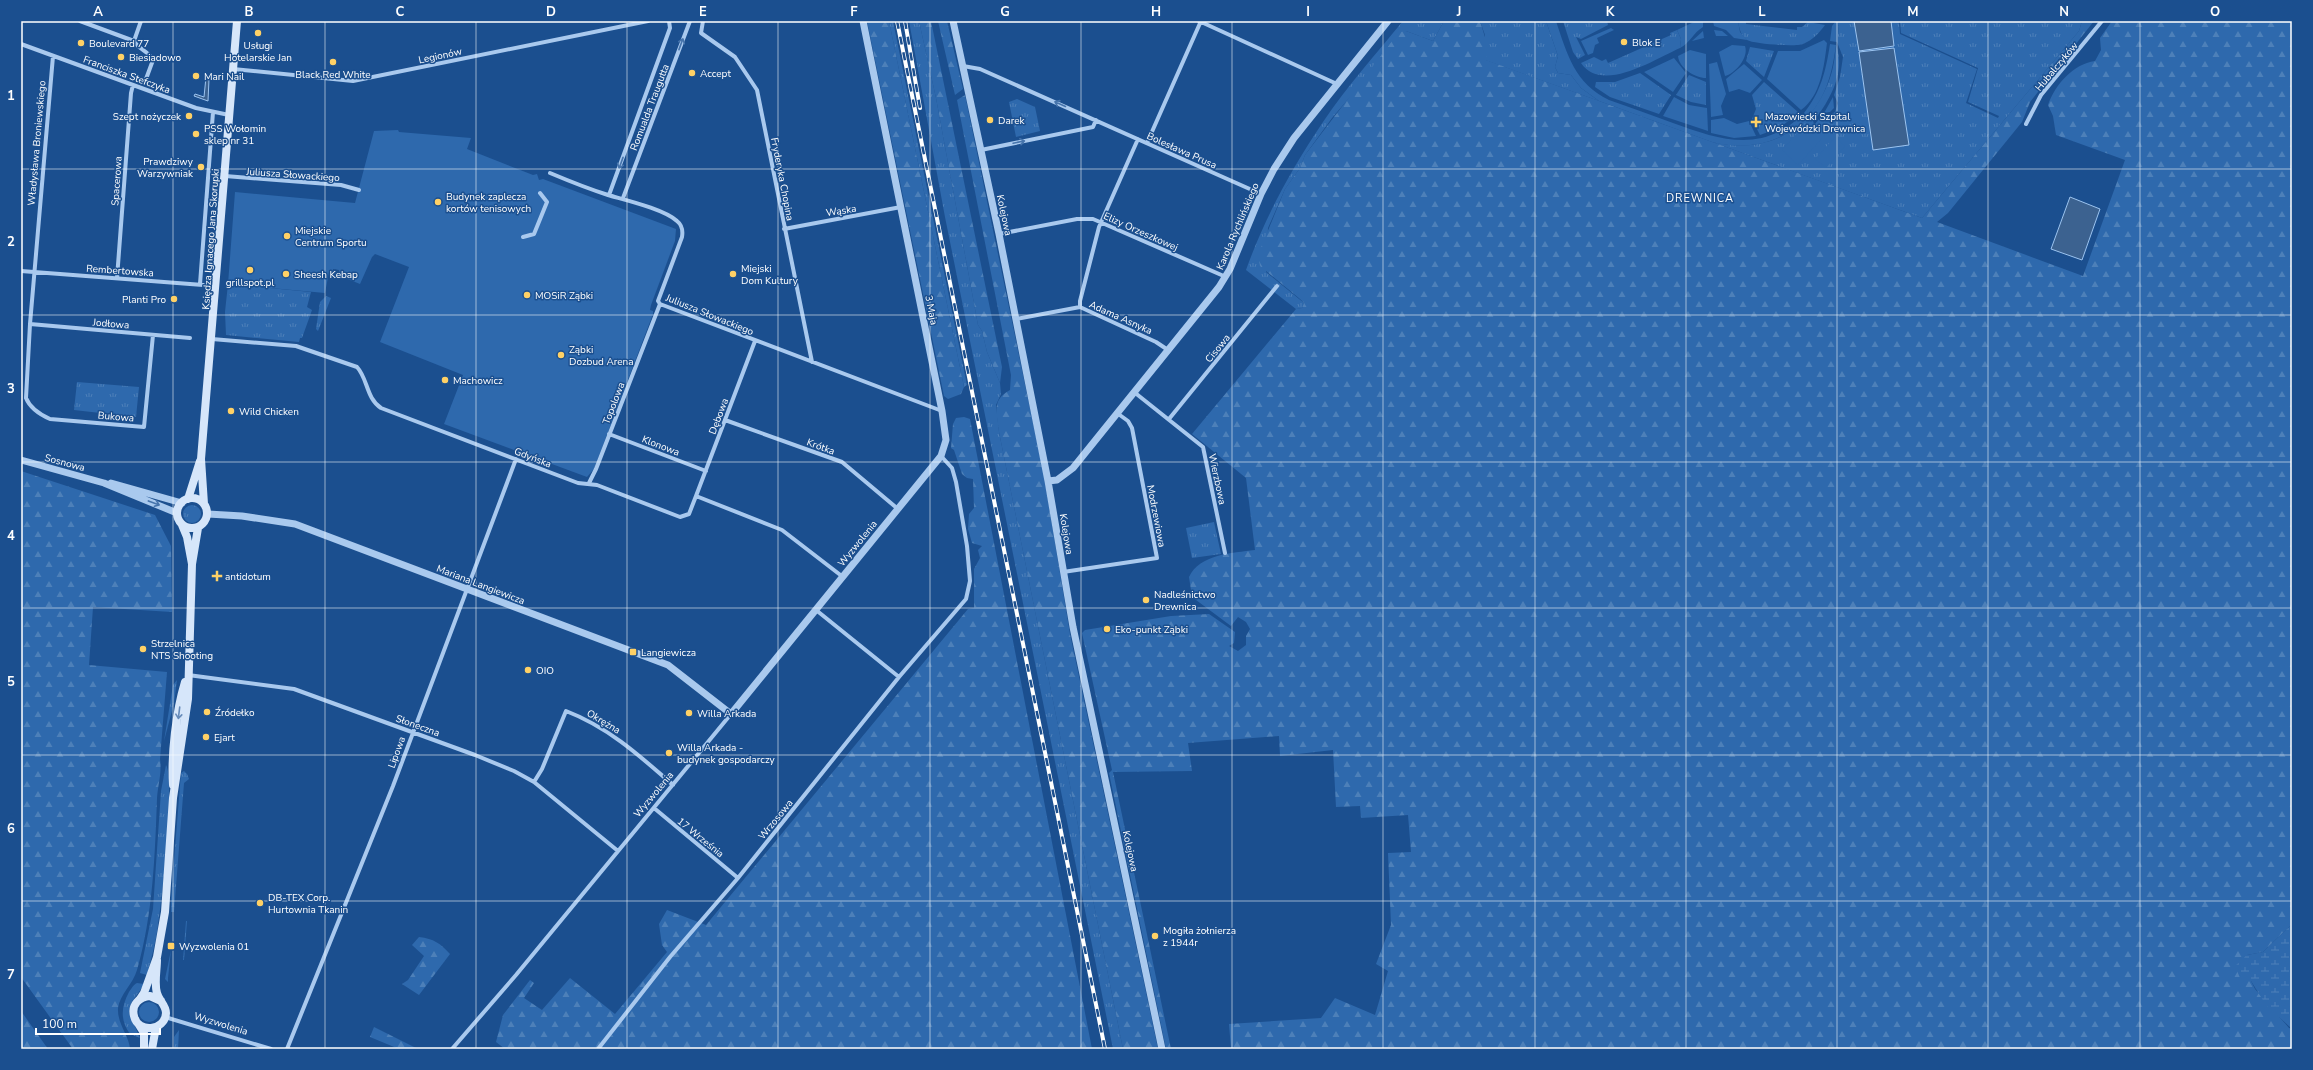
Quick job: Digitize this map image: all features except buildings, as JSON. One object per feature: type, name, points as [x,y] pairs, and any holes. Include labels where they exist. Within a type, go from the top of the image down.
[{"type":"main road","name":"Księdza Ignacego Jana Skorupki","points":[[204,504],[201,458],[217,286],[232,69],[238,21]]},
{"type":"main road","name":"Księdza Ignacego Jana Skorupki","points":[[185,501],[201,458]]},
{"type":"main road","points":[[182,525],[190,529],[198,528],[204,524],[208,514],[204,504],[197,499],[185,501],[177,513],[178,518],[187,537],[192,564]]},
{"type":"main road","points":[[144,1049],[144,1033],[134,1019],[133,1012],[135,1004],[146,989],[157,957],[166,905],[173,798],[173,759],[181,698],[188,675],[192,618],[192,564],[198,528]]},
{"type":"main road","points":[[152,1049],[156,1027],[165,1017],[166,1010],[157,991],[157,957]]},
{"type":"main road","points":[[140,999],[150,996],[161,1001]]},
{"type":"main road","points":[[139,1025],[146,1028],[156,1027]]},
{"type":"street","points":[[80,21],[134,41],[138,48],[149,54],[153,60],[146,79]]},
{"type":"street","points":[[134,41],[141,21]]},
{"type":"street","name":"Legionów","points":[[232,69],[353,81],[648,21]]},
{"type":"street","name":"Romualda Traugutta","points":[[609,195],[670,28],[669,21]]},
{"type":"street","name":"Romualda Traugutta","points":[[623,198],[690,21]]},
{"type":"street","name":"Fryderyka Chopina","points":[[703,21],[700,33],[735,57],[757,90],[812,362]]},
{"type":"street","name":"3 Maja","points":[[863,21],[942,411],[946,440],[941,456]]},
{"type":"street","name":"Kolejowa","points":[[953,21],[999,234],[1048,481],[1063,572],[1162,1049]]},
{"type":"street","points":[[1147,143],[1200,21],[1337,84]]},
{"type":"street","name":"Karola Rychlińskiego","points":[[1048,481],[1057,480],[1073,468],[1226,277],[1261,194],[1274,169],[1294,138],[1388,21]]},
{"type":"street","name":"Hubalczyków","points":[[2026,124],[2041,95],[2102,21]]},
{"type":"street","name":"Franciszka Stefczyka","points":[[21,44],[213,112],[229,115]]},
{"type":"street","name":"Władysława Broniewskiego","points":[[44,416],[30,405],[26,398],[34,272],[53,56]]},
{"type":"street","name":"Bolesława Prusa","points":[[963,66],[974,66],[1261,194]]},
{"type":"street","name":"Spacerowa","points":[[117,278],[131,93],[134,85]]},
{"type":"street","name":"Księdza Ignacego Jana Skorupki","points":[[200,284],[213,112]]},
{"type":"street","points":[[981,150],[1093,127],[1096,120]]},
{"type":"street","points":[[1080,307],[1080,301],[1102,222],[1138,139]]},
{"type":"street","name":"Juliusza Słowackiego","points":[[550,173],[609,195],[623,198],[676,219],[682,227],[681,241],[658,300],[660,304],[942,411]]},
{"type":"street","name":"Juliusza Słowackiego","points":[[225,176],[345,186],[359,190]]},
{"type":"street","points":[[523,237],[534,234],[547,202],[540,193]]},
{"type":"street","name":"Wąska","points":[[784,229],[900,207]]},
{"type":"street","name":"Elizy Orzeszkowej","points":[[999,234],[1077,219],[1093,219],[1226,277]]},
{"type":"street","name":"Rembertowska","points":[[21,271],[217,286]]},
{"type":"street","name":"Cisowa","points":[[1169,419],[1277,286]]},
{"type":"street","name":"Topolowa","points":[[589,483],[660,304]]},
{"type":"street","name":"Adama Asnyka","points":[[1016,319],[1080,307],[1156,342],[1168,350]]},
{"type":"street","name":"Jodłowa","points":[[30,324],[190,338]]},
{"type":"street","name":"Bukowa","points":[[44,416],[50,419],[144,427],[153,335]]},
{"type":"street","name":"Gdyńska","points":[[212,339],[296,346],[357,367],[361,372],[371,398],[382,408],[578,483],[589,483],[680,517],[689,514],[696,496]]},
{"type":"street","name":"Dębowa","points":[[696,496],[755,341]]},
{"type":"street","name":"Wierzbowa","points":[[1134,392],[1203,447],[1225,553]]},
{"type":"street","name":"Modrzewiowa","points":[[1063,572],[1157,558],[1132,428],[1128,421],[1117,412]]},
{"type":"street","name":"Krótka","points":[[725,420],[842,462],[898,509]]},
{"type":"street","name":"Klonowa","points":[[609,434],[706,471]]},
{"type":"street","name":"Wyzwolenia","points":[[452,1049],[516,975],[673,785],[941,456]]},
{"type":"street","name":"Wrzosowa","points":[[598,1049],[670,957],[738,878],[899,677],[966,599],[970,581],[967,546],[956,482],[952,468],[941,456]]},
{"type":"street","name":"Sosnowa","points":[[21,460],[104,483],[177,513]]},
{"type":"street","name":"Lipowa","points":[[287,1049],[412,732],[516,460]]},
{"type":"street","name":"Sosnowa","points":[[104,483],[122,485],[185,501]]},
{"type":"street","points":[[696,496],[782,530],[842,577]]},
{"type":"street","name":"Mariana Langiewicza","points":[[208,514],[242,516],[295,524],[668,665],[731,714]]},
{"type":"street","points":[[816,610],[899,677]]},
{"type":"street","name":"Słoneczna","points":[[188,675],[294,689],[493,762],[534,782],[618,851]]},
{"type":"street","name":"Okrężna","points":[[534,782],[542,770],[566,711],[587,719],[606,733],[620,740],[673,785]]},
{"type":"street","name":"17 Września","points":[[654,808],[738,878]]},
{"type":"street","name":"Wyzwolenia","points":[[165,1017],[271,1049]]},
{"type":"green space","points":[[867,21],[889,21],[964,387],[961,394],[948,399],[944,396]]},
{"type":"green space","points":[[889,21],[893,21],[967,385],[964,387]]},
{"type":"green space","points":[[909,21],[919,21],[936,98],[978,325],[982,331],[987,352],[1000,383],[1001,394],[996,405],[999,432],[1123,1049],[1113,1049],[945,217]]},
{"type":"green space","points":[[919,21],[931,21],[1002,367],[1000,383],[987,352],[982,331],[978,325],[936,98]]},
{"type":"green space","points":[[938,21],[947,21],[963,89],[955,95]]},
{"type":"green space","points":[[1403,21],[1444,21],[1433,41],[1406,31],[1332,118],[1305,155],[1300,168],[1285,189],[1268,228],[1266,272],[1304,303],[1302,308],[1296,309],[1246,270],[1253,250],[1280,193],[1323,122],[1362,70]]},
{"type":"green space","points":[[1444,21],[1480,21],[1488,47],[1486,60],[1922,218],[2079,31],[2082,21],[2094,21],[2030,102],[2022,122],[1948,213],[1937,222],[2083,276],[2125,160],[2056,135],[2053,116],[2048,105],[2060,83],[2079,66],[2095,61],[2101,50],[2100,38],[2112,21],[2292,21],[2292,924],[2263,952],[2247,955],[2251,981],[2255,989],[2289,1028],[2292,1029],[2292,1049],[1231,1049],[1229,1024],[1321,1018],[1335,998],[1375,1015],[1388,971],[1376,964],[1391,925],[1388,853],[1411,852],[1408,815],[1361,818],[1360,806],[1336,807],[1333,750],[1280,756],[1279,736],[1188,743],[1192,771],[1113,772],[1171,1049],[1166,1049],[1109,773],[1112,770],[1082,633],[1085,630],[1171,616],[1209,614],[1235,632],[1234,643],[1229,646],[1238,651],[1246,645],[1246,636],[1250,629],[1246,622],[1238,617],[1231,626],[1192,597],[1189,577],[1194,569],[1209,559],[1227,554],[1255,550],[1246,478],[1192,434],[1296,309],[1302,308],[1304,303],[1300,299],[1260,266],[1258,255],[1285,189],[1300,168],[1305,155],[1399,32],[1406,31],[1433,41]]},
{"type":"green space","points":[[1480,21],[1546,21],[1558,56],[1555,67],[1558,73],[1571,75],[1581,88],[1599,101],[1485,60],[1485,35]]},
{"type":"green space","points":[[1546,21],[1556,21],[1564,45],[1580,77],[1588,86],[1609,100],[1690,129],[1724,138],[1740,140],[1756,139],[1771,135],[1787,127],[1802,115],[1806,119],[1796,128],[1774,140],[1750,145],[1725,145],[1712,142],[1599,101],[1581,88],[1571,75],[1558,73],[1555,67],[1558,56]]},
{"type":"green space","points":[[1563,21],[1607,21],[1608,25],[1581,39],[1576,37],[1585,55],[1578,59],[1573,52]]},
{"type":"green space","points":[[1696,21],[1703,21],[1703,27],[1680,48],[1681,39],[1677,30]]},
{"type":"green space","points":[[1713,21],[1738,21],[1740,32],[1747,40],[1734,38],[1726,30],[1714,26]]},
{"type":"green space","points":[[1738,21],[1746,22],[1746,24],[1797,30],[1797,27],[1802,27],[1808,22],[1825,25],[1816,36],[1803,44],[1784,45],[1758,43],[1747,40],[1742,34]]},
{"type":"green space","points":[[1836,21],[1899,21],[1900,34],[1977,69],[1966,103],[1998,118],[1999,116],[1968,102],[1978,68],[1901,33],[1900,21],[2082,21],[2079,31],[1922,218],[1712,142],[1732,145],[1751,145],[1784,135],[1799,125],[1811,112],[1822,96],[1830,78],[1836,45],[1839,55],[1838,75],[1830,95],[1813,122],[1815,124],[1822,115],[1828,116],[1835,112],[1838,103],[1834,95],[1840,77],[1843,57],[1837,42],[1839,26]]},
{"type":"green space","points":[[1836,21],[1839,26],[1837,42],[1830,41],[1832,26]]},
{"type":"green space","points":[[1611,28],[1614,30],[1597,38],[1599,43],[1595,45],[1593,53],[1588,55],[1581,41]]},
{"type":"green space","points":[[1677,30],[1681,39],[1680,48],[1629,71],[1615,75],[1602,75],[1590,72],[1581,63],[1594,57],[1602,61],[1606,59],[1608,63],[1671,35],[1670,33]]},
{"type":"green space","points":[[1714,30],[1722,31],[1728,36],[1716,36]]},
{"type":"green space","points":[[1703,31],[1704,38],[1692,41]]},
{"type":"green space","points":[[1824,40],[1827,43],[1823,71],[1813,97],[1801,110],[1767,79],[1778,51],[1800,51]]},
{"type":"green space","points":[[1830,44],[1836,45],[1828,83],[1820,100],[1808,117],[1804,113],[1819,89],[1827,63]]},
{"type":"green space","points":[[1732,45],[1745,46],[1745,55],[1741,64],[1733,72],[1725,76],[1719,52]]},
{"type":"green space","points":[[1750,47],[1774,51],[1764,77],[1746,61]]},
{"type":"green space","points":[[1690,50],[1706,54],[1706,78],[1702,78],[1688,72],[1681,64],[1678,56]]},
{"type":"green space","points":[[1674,58],[1686,73],[1673,92],[1644,72]]},
{"type":"green space","points":[[1717,62],[1726,94],[1721,106],[1723,115],[1711,117],[1709,64]]},
{"type":"green space","points":[[1744,64],[1762,80],[1750,93],[1739,89],[1729,92],[1726,79]]},
{"type":"green space","points":[[1640,73],[1671,95],[1659,114],[1610,97],[1595,87],[1596,82],[1615,82]]},
{"type":"green space","points":[[1689,75],[1706,82],[1706,105],[1691,102],[1676,95]]},
{"type":"green space","points":[[1764,82],[1799,113],[1779,128],[1760,135],[1752,119],[1756,109],[1752,95]]},
{"type":"green space","points":[[965,95],[1044,476],[1070,634],[1158,1049],[1123,1049],[999,432],[997,413],[998,403],[1000,398],[1010,390],[1011,375],[957,100]]},
{"type":"green space","points":[[1674,97],[1689,105],[1707,108],[1708,131],[1663,116]]},
{"type":"green space","points":[[1833,97],[1834,108],[1830,112],[1824,113]]},
{"type":"green space","points":[[1017,99],[1035,107],[1040,131],[1016,137],[1009,102]]},
{"type":"green space","points":[[1724,118],[1737,124],[1749,121],[1756,136],[1734,138],[1711,133],[1711,120]]},
{"type":"green space","points":[[1808,121],[1825,135],[1798,165],[1782,150]]},
{"type":"green space","name":"MOSiR Ząbki","points":[[398,130],[399,132],[471,138],[467,149],[533,175],[537,174],[539,180],[543,179],[676,229],[675,241],[651,305],[650,310],[653,311],[653,314],[594,469],[587,477],[444,424],[463,375],[380,342],[409,267],[375,254],[372,257],[360,284],[340,276],[339,270],[333,269],[333,273],[329,272],[325,293],[228,284],[235,192],[355,203],[374,131]]},
{"type":"green space","points":[[1835,137],[1845,146],[1826,168],[1815,159]]},
{"type":"green space","points":[[228,284],[311,292],[307,307],[312,310],[302,338],[300,338],[299,342],[226,335],[225,312]]},
{"type":"green space","points":[[326,296],[331,298],[318,331],[316,329],[320,302]]},
{"type":"green space","points":[[77,382],[139,387],[136,417],[74,410]]},
{"type":"green space","points":[[964,417],[970,419],[1092,1049],[505,1049],[496,1042],[503,1015],[530,980],[534,983],[524,998],[542,1010],[570,978],[615,1014],[667,952],[662,945],[659,924],[667,910],[706,925],[968,609],[974,608],[974,569],[980,558],[978,550],[982,546],[972,543],[968,529],[969,514],[974,508],[973,479],[967,478],[962,474],[954,450],[951,448],[953,424],[956,418]]},
{"type":"green space","points":[[21,471],[155,515],[171,546],[172,612],[93,607],[89,665],[167,672],[157,798],[154,863],[147,928],[137,970],[133,980],[121,998],[118,1008],[119,1019],[128,1039],[130,1049],[73,1049],[21,977]]},
{"type":"green space","points":[[192,505],[198,508],[201,514],[198,520],[192,523],[186,520],[183,514],[186,508]]},
{"type":"green space","points":[[1214,522],[1221,554],[1192,558],[1186,528]]},
{"type":"green space","points":[[177,680],[174,703],[164,741],[173,685]]},
{"type":"green space","points":[[166,765],[169,792],[165,868],[157,931],[147,975],[140,973],[153,909],[161,791]]},
{"type":"green space","points":[[184,771],[189,779],[184,783],[174,912],[171,912],[181,773]]},
{"type":"green space","points":[[186,921],[187,921],[183,960]]},
{"type":"green space","points":[[2292,924],[2292,1029],[2266,1005],[2251,981],[2240,978],[2235,966],[2247,955],[2263,952]]},
{"type":"green space","points":[[419,937],[436,942],[450,954],[419,995],[402,984],[408,980],[424,956],[412,945]]},
{"type":"green space","points":[[171,950],[168,978],[168,982],[165,979]]},
{"type":"green space","points":[[137,983],[144,984],[132,1001],[129,1008],[129,1013],[140,1038],[130,1034],[124,1024],[123,1019],[124,1003],[129,992]]},
{"type":"green space","points":[[149,1002],[156,1005],[159,1012],[156,1019],[149,1022],[142,1019],[139,1012],[142,1005]]},
{"type":"green space","points":[[21,1011],[48,1049],[21,1049]]},
{"type":"green space","points":[[374,1027],[418,1049],[399,1049],[370,1037]]},
{"type":"green space","points":[[179,1030],[178,1049],[174,1049],[174,1037]]},
{"type":"shaded area","points":[[1854,21],[1891,21],[1894,46],[1859,51]]},
{"type":"shaded area","points":[[1894,48],[1909,145],[1873,150],[1859,52]]},
{"type":"shaded area","points":[[206,77],[209,79],[208,101],[194,96],[195,94],[204,97]]},
{"type":"shaded area","points":[[2070,197],[2100,209],[2082,260],[2051,249]]},
{"type":"railway","points":[[897,21],[1105,1049]]},
{"type":"railway","points":[[905,21],[920,108]]},
{"type":"place","name":"Usługi Hotelarskie Jan","points":[[258,33]]},
{"type":"place","name":"Blok E","points":[[1624,42]]},
{"type":"place","name":"Boulevard 77","points":[[81,43]]},
{"type":"place","name":"Biesiadowo","points":[[121,57]]},
{"type":"place","name":"Black Red White","points":[[333,62]]},
{"type":"place","name":"Accept","points":[[692,73]]},
{"type":"place","name":"Mari Nail","points":[[196,76]]},
{"type":"place","name":"Szept nożyczek","points":[[189,116]]},
{"type":"place","name":"Darek","points":[[990,120]]},
{"type":"place","name":"Mazowiecki Szpital Wojewódzki Drewnica","points":[[1756,122]]},
{"type":"place","name":"PSS Wołomin sklep nr 31","points":[[196,134]]},
{"type":"place","name":"Prawdziwy Warzywniak","points":[[201,167]]},
{"type":"place","name":"Budynek zaplecza kortów tenisowych","points":[[438,202]]},
{"type":"place","name":"Miejskie Centrum Sportu","points":[[287,236]]},
{"type":"place","name":"grillspot.pl","points":[[250,270]]},
{"type":"place","name":"Sheesh Kebap","points":[[286,274]]},
{"type":"place","name":"Miejski Dom Kultury","points":[[733,274]]},
{"type":"place","name":"MOSiR Ząbki","points":[[527,295]]},
{"type":"place","name":"Planti Pro","points":[[174,299]]},
{"type":"place","name":"Ząbki Dozbud Arena","points":[[561,355]]},
{"type":"place","name":"Machowicz","points":[[445,380]]},
{"type":"place","name":"Wild Chicken","points":[[231,411]]},
{"type":"place","name":"antidotum","points":[[217,576]]},
{"type":"place","name":"Nadleśnictwo Drewnica","points":[[1146,600]]},
{"type":"place","name":"Eko-punkt Ząbki","points":[[1107,629]]},
{"type":"place","name":"Strzelnica NTS Shooting","points":[[143,649]]},
{"type":"place","name":"Langiewicza","points":[[633,652]]},
{"type":"place","name":"OIO","points":[[528,670]]},
{"type":"place","name":"Źródełko","points":[[207,712]]},
{"type":"place","name":"Willa Arkada","points":[[689,713]]},
{"type":"place","name":"Ejart","points":[[206,737]]},
{"type":"place","name":"Willa Arkada - budynek gospodarczy","points":[[669,753]]},
{"type":"place","name":"DB-TEX Corp. Hurtownia Tkanin","points":[[260,903]]},
{"type":"place","name":"Mogiła żołnierza z 1944r","points":[[1155,936]]},
{"type":"place","name":"Wyzwolenia 01","points":[[171,946]]},
{"type":"district","name":"DREWNICA","points":[[1700,198]]}]
